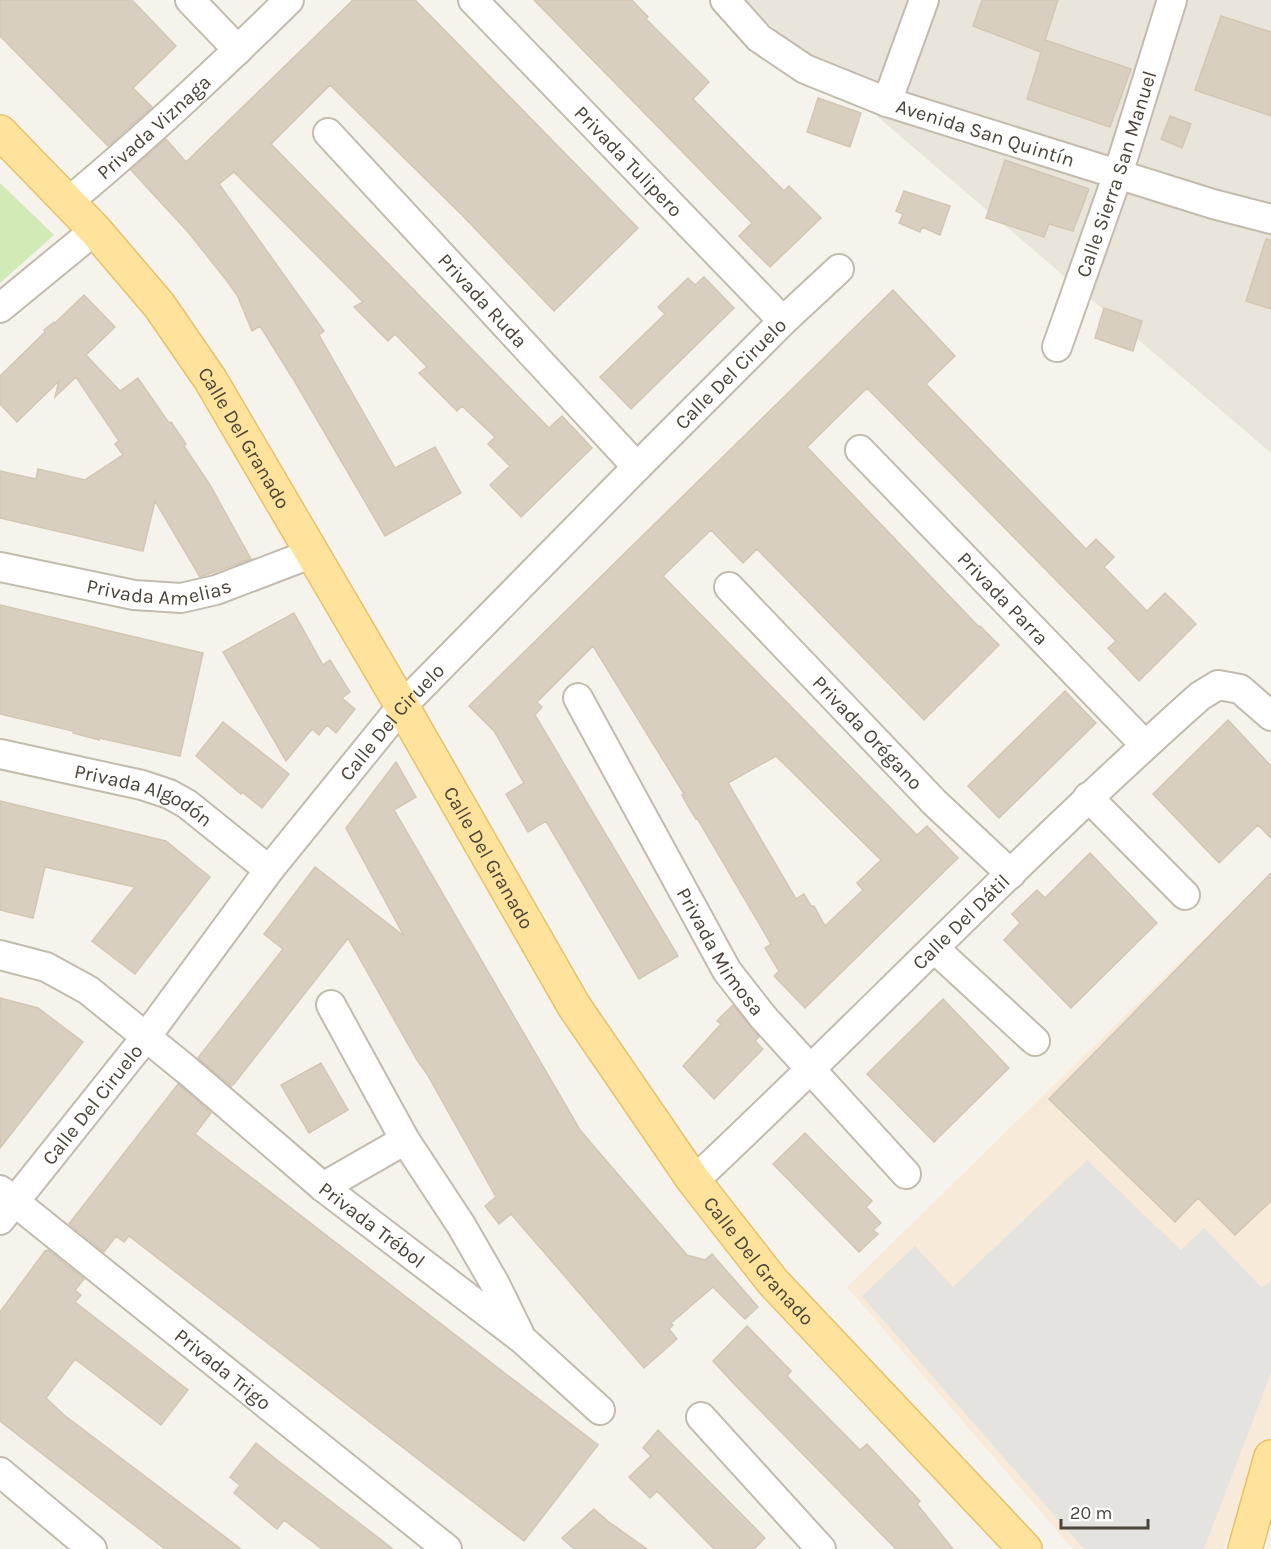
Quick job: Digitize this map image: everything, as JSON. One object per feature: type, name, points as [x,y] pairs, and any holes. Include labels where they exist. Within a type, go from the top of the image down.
[{"type":"main road","name":"Calle Del Granado","points":[[0,132],[95,230],[159,305],[210,380],[402,706],[574,1006],[694,1181],[774,1282],[1025,1549]]},
{"type":"main road","points":[[1245,1549],[1271,1457]]},
{"type":"street","points":[[190,0],[238,50]]},
{"type":"street","name":"Privada Viznaga","points":[[68,202],[121,158],[289,0]]},
{"type":"street","name":"Privada Tulipero","points":[[473,0],[783,321]]},
{"type":"street","name":"Avenida San Quintín","points":[[725,0],[759,38],[805,69],[887,102],[1271,219]]},
{"type":"street","points":[[887,102],[924,0]]},
{"type":"street","name":"Calle Sierra San Manuel","points":[[1057,347],[1118,174],[1172,0]]},
{"type":"street","name":"Privada Ruda","points":[[328,133],[637,467]]},
{"type":"street","points":[[0,308],[95,230]]},
{"type":"street","name":"Calle Del Ciruelo","points":[[5,1204],[146,1037],[269,870],[402,706],[783,321],[839,269]]},
{"type":"street","name":"Privada Parra","points":[[860,450],[1145,745]]},
{"type":"street","name":"Privada Amelias","points":[[0,567],[134,595],[181,598],[216,590],[313,553]]},
{"type":"street","name":"Privada Orégano","points":[[729,587],[935,803],[1011,874]]},
{"type":"street","name":"Calle Del Dátil","points":[[694,1181],[811,1071],[1088,797],[1200,696],[1218,685],[1240,688],[1271,716]]},
{"type":"street","name":"Privada Mimosa","points":[[579,698],[727,971],[763,1017],[906,1174]]},
{"type":"street","name":"Privada Algodón","points":[[0,754],[142,785],[169,794],[187,804],[269,870]]},
{"type":"street","points":[[1088,797],[1185,895]]},
{"type":"street","points":[[935,949],[1035,1041]]},
{"type":"street","name":"Privada Trébol","points":[[0,955],[46,967],[88,990],[188,1071],[323,1187],[522,1339],[600,1410]]},
{"type":"street","points":[[331,1005],[405,1140],[461,1225],[495,1284],[522,1339]]},
{"type":"street","points":[[323,1187],[405,1140]]},
{"type":"street","name":"Privada Trigo","points":[[5,1204],[57,1234],[447,1549]]},
{"type":"street","points":[[701,1417],[821,1549]]},
{"type":"street","points":[[0,1472],[92,1549]]},
{"type":"shaded area","points":[[741,0],[1271,0],[1271,453]]},
{"type":"shaded area","points":[[1271,873],[1271,1437],[1223,1549],[1073,1549],[847,1287]]},
{"type":"shaded area","points":[[1087,1160],[1181,1250],[1204,1228],[1262,1288],[1271,1280],[1271,1373],[1204,1549],[1084,1549],[862,1296],[915,1246],[953,1287]]},
{"type":"green space","points":[[0,183],[54,235],[0,283]]},
{"type":"building","points":[[0,0],[132,0],[176,46],[133,88],[152,107],[108,146],[0,36]]},
{"type":"building","points":[[353,0],[415,0],[638,228],[554,311],[463,216],[330,85],[271,144],[549,428],[562,416],[592,448],[521,517],[490,485],[510,466],[488,444],[495,437],[462,406],[457,411],[419,373],[427,367],[395,334],[388,341],[354,307],[363,302],[234,172],[219,184],[324,331],[319,335],[395,468],[435,447],[461,493],[385,536],[260,326],[252,331],[237,295],[227,281],[188,232],[131,170],[166,139],[186,162]]},
{"type":"building","points":[[534,0],[632,0],[648,17],[646,19],[709,82],[693,99],[784,191],[789,186],[821,218],[770,267],[739,236],[752,223]]},
{"type":"building","points":[[982,0],[1058,0],[1045,40],[1131,69],[1110,127],[1027,99],[1042,49],[1041,52],[973,26]]},
{"type":"building","points":[[1221,16],[1271,32],[1271,116],[1195,90]]},
{"type":"building","points":[[818,98],[861,113],[850,147],[807,132]]},
{"type":"building","points":[[1170,116],[1191,124],[1182,148],[1161,139]]},
{"type":"building","points":[[1005,160],[1089,189],[1073,231],[1049,224],[1044,237],[986,218]]},
{"type":"building","points":[[904,191],[950,206],[940,235],[922,227],[920,232],[899,223],[903,214],[896,211]]},
{"type":"building","points":[[1266,239],[1271,240],[1271,309],[1246,301]]},
{"type":"building","points":[[704,277],[734,308],[631,409],[600,377],[665,314],[658,307],[688,278],[695,285]]},
{"type":"building","points":[[893,290],[955,356],[926,384],[1086,549],[1096,539],[1114,557],[1104,567],[1147,611],[1165,593],[1196,624],[1139,681],[1108,648],[1116,641],[867,388],[807,447],[979,627],[999,645],[924,720],[757,549],[743,563],[711,530],[663,576],[917,835],[927,826],[958,858],[805,1008],[774,976],[779,971],[765,948],[771,944],[688,806],[682,795],[684,794],[593,646],[537,702],[542,707],[535,715],[678,956],[639,979],[546,821],[528,832],[506,794],[524,783],[494,731],[469,706]],"holes":[[[776,756],[881,860],[857,883],[863,890],[825,926],[804,894],[796,899],[728,783]]]},
{"type":"building","points":[[84,295],[115,327],[86,355],[120,391],[138,378],[186,444],[184,446],[210,485],[251,559],[200,577],[155,501],[143,551],[0,518],[0,471],[36,479],[38,469],[85,480],[123,455],[115,444],[119,441],[76,377],[55,397],[59,381],[17,422],[0,404],[0,376],[45,332],[44,330],[55,323]]},
{"type":"building","points":[[1104,308],[1142,321],[1133,351],[1095,338]]},
{"type":"building","points":[[0,605],[203,653],[180,756],[99,738],[99,740],[73,733],[73,731],[0,714]]},
{"type":"building","points":[[294,613],[323,665],[330,660],[350,692],[342,698],[355,709],[336,733],[327,725],[319,735],[312,729],[286,761],[223,652]]},
{"type":"building","points":[[1065,691],[1096,723],[999,818],[968,786]]},
{"type":"building","points":[[1228,720],[1271,766],[1271,838],[1258,825],[1219,863],[1153,794]]},
{"type":"building","points":[[223,722],[289,774],[262,808],[242,792],[241,794],[196,756]]},
{"type":"building","points":[[396,762],[416,797],[394,810],[580,1130],[687,1255],[705,1260],[712,1254],[758,1307],[745,1319],[713,1287],[671,1323],[673,1325],[669,1329],[677,1339],[644,1368],[511,1214],[499,1224],[485,1206],[496,1197],[348,938],[234,1084],[231,1086],[198,1058],[283,949],[264,934],[315,867],[404,936],[346,828]]},
{"type":"building","points":[[0,801],[166,841],[210,877],[135,974],[92,941],[135,887],[45,867],[33,918],[0,910]]},
{"type":"building","points":[[1090,853],[1157,923],[1071,1008],[1004,940],[1020,923],[1012,914],[1037,890],[1045,898]]},
{"type":"building","points":[[1271,873],[1271,1201],[1235,1235],[1198,1198],[1175,1222],[1049,1099]]},
{"type":"building","points":[[0,998],[38,1008],[83,1042],[0,1148]]},
{"type":"building","points":[[943,999],[1009,1068],[934,1142],[867,1074]]},
{"type":"building","points":[[733,1005],[759,1037],[755,1041],[763,1049],[714,1099],[683,1066],[721,1024],[717,1021]]},
{"type":"building","points":[[321,1063],[348,1110],[309,1133],[281,1085]]},
{"type":"building","points":[[178,1084],[211,1113],[195,1134],[598,1445],[524,1541],[129,1236],[124,1242],[116,1236],[104,1252],[69,1224]]},
{"type":"building","points":[[805,1133],[872,1201],[866,1207],[881,1223],[873,1230],[878,1234],[859,1252],[773,1164]]},
{"type":"building","points":[[48,1250],[84,1279],[75,1290],[81,1295],[75,1302],[188,1390],[161,1425],[75,1359],[46,1398],[64,1415],[241,1549],[165,1549],[0,1421],[0,1312]]},
{"type":"building","points":[[747,1326],[791,1371],[787,1376],[860,1450],[867,1444],[920,1501],[917,1504],[953,1549],[896,1549],[735,1385],[713,1361]]},
{"type":"building","points":[[658,1430],[765,1538],[754,1549],[714,1549],[657,1491],[650,1498],[629,1477],[651,1456],[643,1448]]},
{"type":"building","points":[[256,1443],[393,1549],[322,1549],[284,1520],[277,1529],[234,1493],[240,1485],[230,1477]]},
{"type":"building","points":[[594,1509],[647,1549],[574,1549],[562,1538]]}]
